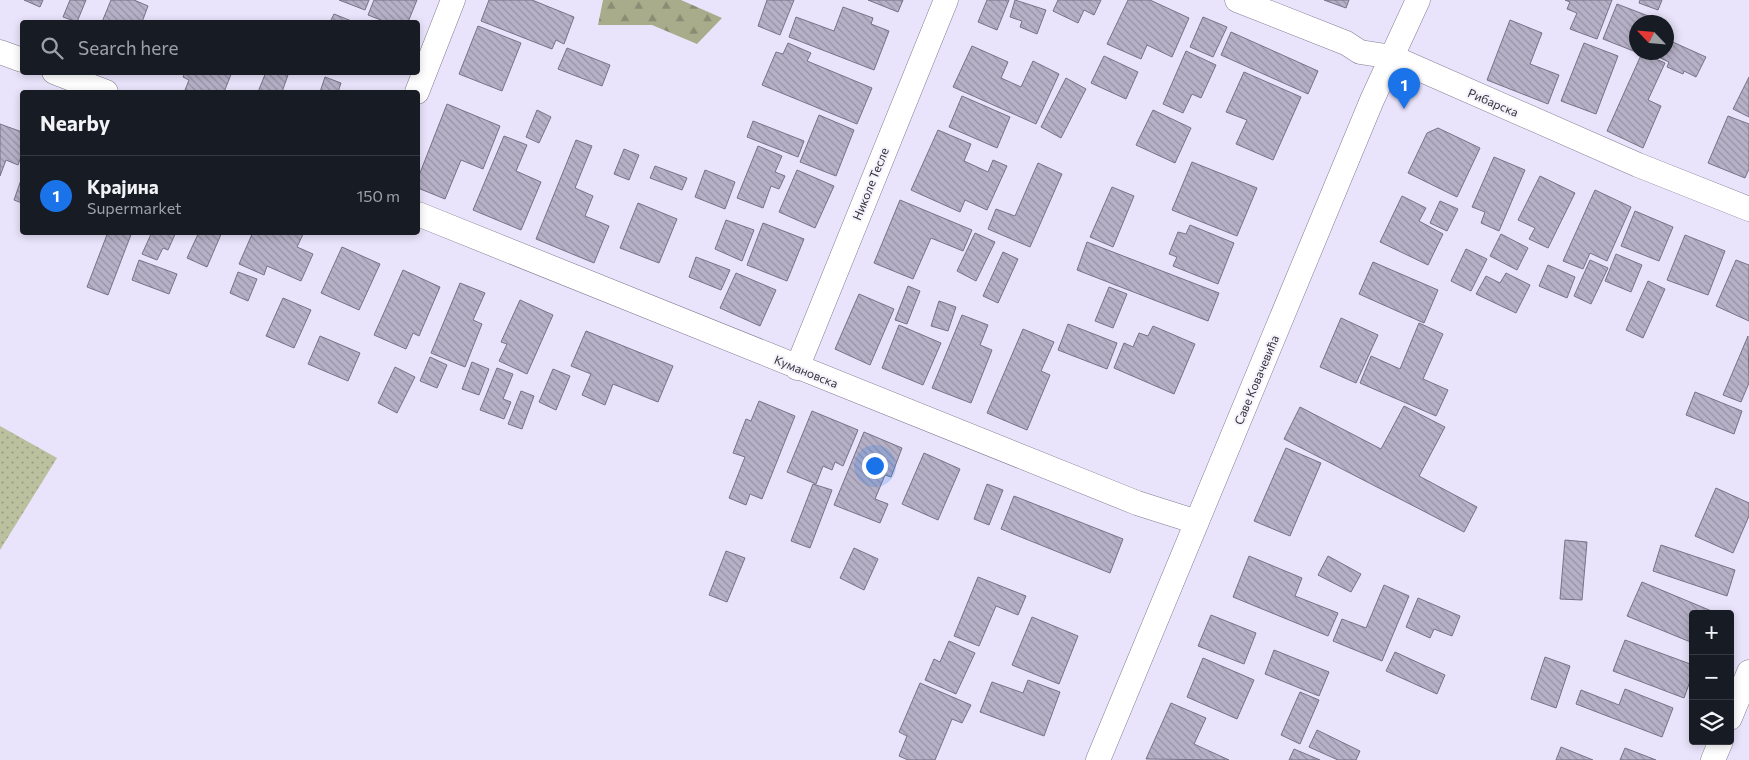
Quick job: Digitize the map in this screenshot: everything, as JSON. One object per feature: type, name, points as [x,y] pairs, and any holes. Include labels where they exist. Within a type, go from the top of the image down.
[{"type":"street","points":[[418,90],[452,0]]},
{"type":"street","name":"Николе Тесле","points":[[797,368],[946,0]]},
{"type":"street","name":"Рибарска","points":[[1237,0],[1346,43],[1360,52],[1392,58],[1638,165],[1749,209]]},
{"type":"street","name":"Саве Ковачевића","points":[[1098,760],[1418,0]]},
{"type":"street","points":[[0,52],[20,59]]},
{"type":"street","points":[[62,75],[101,90]]},
{"type":"street","name":"Кумановска","points":[[420,215],[1136,504],[1197,522]]},
{"type":"street","points":[[1734,708],[1749,672]]},
{"type":"street","points":[[1713,760],[1719,745]]},
{"type":"green space","points":[[603,0],[681,0],[722,18],[697,44],[652,25],[598,25]]},
{"type":"green space","points":[[0,426],[57,458],[0,550]]},
{"type":"building","points":[[24,0],[43,0],[40,7]]},
{"type":"building","points":[[70,0],[86,0],[78,20],[63,17]]},
{"type":"building","points":[[111,0],[134,0],[148,6],[143,20],[103,20]]},
{"type":"building","points":[[339,0],[369,0],[365,10]]},
{"type":"building","points":[[374,0],[417,0],[409,20],[381,20],[368,15]]},
{"type":"building","points":[[489,0],[532,0],[574,17],[564,44],[556,40],[552,49],[481,21]]},
{"type":"building","points":[[767,0],[794,0],[780,35],[758,26]]},
{"type":"building","points":[[868,0],[903,0],[898,12]]},
{"type":"building","points":[[987,0],[1009,0],[997,30],[978,22]]},
{"type":"building","points":[[1015,0],[1046,10],[1037,34],[1020,27],[1022,21],[1010,17]]},
{"type":"building","points":[[1058,0],[1101,0],[1094,15],[1084,10],[1078,23],[1053,11]]},
{"type":"building","points":[[1128,0],[1150,0],[1189,18],[1172,57],[1147,45],[1141,59],[1107,44]]},
{"type":"building","points":[[1324,0],[1349,0],[1346,8]]},
{"type":"building","points":[[1565,0],[1612,0],[1597,39],[1570,29],[1577,13],[1567,9],[1570,2]]},
{"type":"building","points":[[1640,0],[1662,0],[1658,10],[1639,3]]},
{"type":"building","points":[[1617,4],[1646,15],[1629,15],[1629,49],[1603,39]]},
{"type":"building","points":[[843,7],[873,18],[871,24],[889,31],[874,70],[789,37],[796,17],[834,31]]},
{"type":"building","points":[[334,14],[349,20],[331,20]]},
{"type":"building","points":[[1203,17],[1227,27],[1213,57],[1190,47]]},
{"type":"building","points":[[1510,20],[1542,33],[1530,64],[1559,75],[1548,104],[1487,80]]},
{"type":"building","points":[[478,26],[521,43],[502,91],[459,74]]},
{"type":"building","points":[[1231,32],[1318,71],[1308,94],[1221,55]]},
{"type":"building","points":[[788,43],[811,53],[807,61],[872,88],[857,124],[762,85],[776,52],[783,54]]},
{"type":"building","points":[[1584,43],[1618,56],[1596,114],[1561,101]]},
{"type":"building","points":[[1674,43],[1706,57],[1696,77],[1684,71],[1683,74],[1667,67],[1669,62],[1665,60],[1674,60]]},
{"type":"building","points":[[972,46],[1008,62],[1001,78],[1021,87],[1033,61],[1059,74],[1036,124],[953,87]]},
{"type":"building","points":[[567,48],[610,65],[602,86],[558,69]]},
{"type":"building","points":[[1186,51],[1216,65],[1201,98],[1192,94],[1183,113],[1163,104]]},
{"type":"building","points":[[1104,56],[1138,72],[1126,99],[1091,83]]},
{"type":"building","points":[[1639,60],[1658,60],[1665,63],[1648,100],[1661,106],[1643,148],[1607,131]]},
{"type":"building","points":[[1244,72],[1301,97],[1273,160],[1236,144],[1247,120],[1226,112]]},
{"type":"building","points":[[184,75],[231,75],[225,90],[185,90],[189,80],[183,77]]},
{"type":"building","points":[[265,75],[288,75],[283,90],[259,90]]},
{"type":"building","points":[[325,77],[341,83],[339,90],[321,90]]},
{"type":"building","points":[[1749,77],[1749,117],[1733,109]]},
{"type":"building","points":[[1066,78],[1086,89],[1061,138],[1041,127]]},
{"type":"building","points":[[962,96],[1010,117],[997,148],[949,127]]},
{"type":"building","points":[[447,104],[500,126],[483,169],[461,160],[445,199],[420,189],[420,173]]},
{"type":"building","points":[[537,110],[551,117],[539,143],[526,137]]},
{"type":"building","points":[[1153,110],[1191,128],[1175,163],[1136,145]]},
{"type":"building","points":[[819,115],[854,130],[836,176],[800,162]]},
{"type":"building","points":[[1728,116],[1749,124],[1749,169],[1745,178],[1708,163]]},
{"type":"building","points":[[753,121],[804,141],[798,157],[747,137]]},
{"type":"building","points":[[0,124],[20,131],[20,160],[18,165],[6,160],[0,176]]},
{"type":"building","points":[[1438,128],[1480,148],[1457,197],[1408,173],[1427,133]]},
{"type":"building","points":[[938,130],[971,144],[964,161],[988,172],[993,160],[1007,166],[987,210],[965,200],[960,212],[911,190]]},
{"type":"building","points":[[504,136],[527,145],[516,171],[541,182],[521,230],[473,210]]},
{"type":"building","points":[[576,140],[592,146],[575,188],[593,196],[585,216],[609,226],[594,263],[536,239]]},
{"type":"building","points":[[758,146],[782,156],[775,172],[785,176],[779,189],[771,186],[763,208],[737,198]]},
{"type":"building","points":[[624,149],[639,155],[629,180],[614,174]]},
{"type":"building","points":[[1494,157],[1525,170],[1499,231],[1481,223],[1485,212],[1472,207]]},
{"type":"building","points":[[1192,162],[1257,188],[1237,236],[1172,210]]},
{"type":"building","points":[[1038,163],[1062,174],[1030,247],[988,229],[996,209],[1015,216]]},
{"type":"building","points":[[655,166],[687,178],[682,190],[650,178]]},
{"type":"building","points":[[705,170],[735,182],[725,209],[695,197]]},
{"type":"building","points":[[797,170],[834,186],[815,228],[779,212]]},
{"type":"building","points":[[1540,176],[1575,193],[1548,248],[1529,239],[1535,228],[1518,220]]},
{"type":"building","points":[[20,183],[20,202],[14,200]]},
{"type":"building","points":[[1112,187],[1134,196],[1113,247],[1090,237]]},
{"type":"building","points":[[1595,190],[1631,207],[1607,261],[1590,253],[1583,269],[1563,261]]},
{"type":"building","points":[[1402,196],[1426,208],[1419,221],[1443,234],[1428,265],[1380,242]]},
{"type":"building","points":[[900,200],[972,230],[963,251],[931,238],[913,279],[874,263]]},
{"type":"building","points":[[1440,201],[1458,209],[1447,231],[1430,223]]},
{"type":"building","points":[[638,203],[677,219],[659,263],[620,248]]},
{"type":"building","points":[[1635,211],[1673,227],[1659,261],[1621,246]]},
{"type":"building","points":[[726,220],[754,230],[742,261],[715,249]]},
{"type":"building","points":[[763,223],[804,239],[787,281],[747,265]]},
{"type":"building","points":[[1190,225],[1234,243],[1218,284],[1173,266],[1177,257],[1169,254],[1178,232],[1186,234]]},
{"type":"building","points":[[975,233],[995,242],[976,281],[957,271]]},
{"type":"building","points":[[1501,234],[1528,248],[1517,270],[1490,256]]},
{"type":"building","points":[[107,235],[131,235],[108,295],[87,287]]},
{"type":"building","points":[[151,235],[175,235],[168,250],[163,248],[157,260],[142,254]]},
{"type":"building","points":[[198,235],[221,235],[207,267],[187,258]]},
{"type":"building","points":[[252,235],[303,235],[297,247],[313,254],[301,281],[267,266],[264,275],[239,264]]},
{"type":"building","points":[[1685,235],[1725,251],[1708,295],[1667,280]]},
{"type":"building","points":[[1087,242],[1219,293],[1208,321],[1077,270]]},
{"type":"building","points":[[342,247],[380,264],[359,310],[321,293]]},
{"type":"building","points":[[1466,249],[1487,259],[1471,291],[1451,281]]},
{"type":"building","points":[[1003,252],[1018,259],[998,303],[983,296]]},
{"type":"building","points":[[1616,254],[1642,265],[1631,292],[1605,281]]},
{"type":"building","points":[[696,257],[730,270],[721,290],[689,277]]},
{"type":"building","points":[[139,260],[177,274],[169,294],[132,280]]},
{"type":"building","points":[[1590,260],[1608,268],[1591,304],[1574,296]]},
{"type":"building","points":[[1736,260],[1749,265],[1749,321],[1716,306]]},
{"type":"building","points":[[1373,262],[1438,290],[1424,323],[1359,294]]},
{"type":"building","points":[[1548,265],[1575,277],[1567,298],[1539,286]]},
{"type":"building","points":[[403,270],[440,287],[419,336],[413,333],[406,349],[374,335]]},
{"type":"building","points":[[238,272],[257,279],[248,301],[230,293]]},
{"type":"building","points":[[736,273],[776,290],[760,326],[720,308]]},
{"type":"building","points":[[1506,273],[1530,285],[1516,313],[1476,294],[1486,276],[1500,283]]},
{"type":"building","points":[[1648,281],[1665,289],[1643,338],[1626,330]]},
{"type":"building","points":[[460,283],[485,293],[473,320],[482,324],[465,367],[431,353]]},
{"type":"building","points":[[908,286],[920,291],[907,324],[895,320]]},
{"type":"building","points":[[1109,287],[1127,294],[1113,328],[1095,321]]},
{"type":"building","points":[[859,294],[894,309],[870,365],[835,349]]},
{"type":"building","points":[[283,298],[311,310],[294,348],[266,336]]},
{"type":"building","points":[[520,300],[553,315],[527,374],[499,361],[507,344],[501,342]]},
{"type":"building","points":[[939,301],[956,307],[948,331],[931,326]]},
{"type":"building","points":[[962,315],[988,325],[980,345],[992,350],[971,403],[932,388]]},
{"type":"building","points":[[1341,318],[1378,335],[1356,383],[1320,367]]},
{"type":"building","points":[[1419,323],[1443,334],[1423,379],[1448,390],[1436,416],[1360,383],[1371,356],[1400,369]]},
{"type":"building","points":[[1068,324],[1117,343],[1107,369],[1058,350]]},
{"type":"building","points":[[899,325],[941,343],[923,385],[882,368]]},
{"type":"building","points":[[1153,326],[1195,344],[1174,394],[1114,368],[1124,343],[1133,347],[1139,333],[1148,336]]},
{"type":"building","points":[[1023,329],[1054,342],[1041,371],[1050,375],[1027,430],[987,413]]},
{"type":"building","points":[[586,331],[673,366],[658,402],[613,384],[605,405],[582,395],[591,374],[571,366]]},
{"type":"building","points":[[320,336],[360,353],[348,381],[308,364]]},
{"type":"building","points":[[1748,336],[1749,383],[1741,402],[1723,395]]},
{"type":"building","points":[[430,357],[447,365],[437,388],[420,381]]},
{"type":"building","points":[[472,362],[489,369],[479,395],[462,389]]},
{"type":"building","points":[[395,367],[415,377],[397,413],[378,403]]},
{"type":"building","points":[[497,368],[513,374],[503,399],[511,402],[504,419],[480,410]]},
{"type":"building","points":[[553,369],[570,376],[556,410],[539,402]]},
{"type":"building","points":[[521,391],[534,396],[522,429],[508,424]]},
{"type":"building","points":[[1695,392],[1742,411],[1734,434],[1686,415]]},
{"type":"building","points":[[759,401],[795,416],[762,499],[750,494],[746,505],[729,498],[745,457],[733,453],[746,419],[751,421]]},
{"type":"building","points":[[1404,406],[1445,427],[1419,476],[1477,507],[1464,532],[1284,439],[1300,407],[1381,449]]},
{"type":"building","points":[[812,411],[858,430],[843,466],[835,462],[832,470],[823,466],[816,484],[787,472]]},
{"type":"building","points":[[864,432],[902,448],[891,477],[885,475],[875,499],[888,504],[880,523],[834,505]]},
{"type":"building","points":[[1286,448],[1321,463],[1290,536],[1254,521]]},
{"type":"building","points":[[924,453],[960,469],[938,520],[902,504]]},
{"type":"building","points":[[813,484],[832,490],[810,548],[791,541]]},
{"type":"building","points":[[987,484],[1003,490],[989,525],[974,519]]},
{"type":"building","points":[[1716,488],[1749,503],[1749,516],[1733,553],[1695,536]]},
{"type":"building","points":[[1014,496],[1123,539],[1110,573],[1001,529]]},
{"type":"building","points":[[1565,540],[1587,542],[1582,600],[1560,599]]},
{"type":"building","points":[[1661,545],[1735,570],[1727,596],[1653,571]]},
{"type":"building","points":[[854,548],[878,559],[864,590],[840,578]]},
{"type":"building","points":[[726,551],[745,558],[727,602],[709,595]]},
{"type":"building","points":[[1249,556],[1302,578],[1295,596],[1338,613],[1328,636],[1233,597]]},
{"type":"building","points":[[1328,556],[1361,574],[1351,592],[1318,575]]},
{"type":"building","points":[[978,577],[1026,596],[1018,615],[996,606],[979,646],[954,636]]},
{"type":"building","points":[[1642,582],[1709,610],[1689,610],[1689,641],[1627,616]]},
{"type":"building","points":[[1384,585],[1409,596],[1382,661],[1333,641],[1342,619],[1366,628]]},
{"type":"building","points":[[1418,598],[1460,616],[1452,636],[1434,629],[1430,638],[1406,627]]},
{"type":"building","points":[[1211,615],[1256,633],[1244,664],[1198,646]]},
{"type":"building","points":[[1032,617],[1078,636],[1059,684],[1012,665]]},
{"type":"building","points":[[1625,640],[1689,664],[1689,684],[1684,698],[1613,671]]},
{"type":"building","points":[[949,641],[975,653],[956,694],[925,680],[934,659],[940,662]]},
{"type":"building","points":[[1274,650],[1329,672],[1319,696],[1265,674]]},
{"type":"building","points":[[1395,652],[1445,675],[1437,694],[1386,671]]},
{"type":"building","points":[[1545,657],[1570,666],[1556,708],[1531,699]]},
{"type":"building","points":[[1203,658],[1254,680],[1237,719],[1187,697]]},
{"type":"building","points":[[1028,680],[1060,692],[1044,736],[980,712],[992,682],[1023,693]]},
{"type":"building","points":[[920,683],[971,705],[962,723],[952,719],[935,760],[908,760],[899,756],[907,736],[899,732]]},
{"type":"building","points":[[1625,689],[1673,708],[1662,737],[1576,704],[1581,690],[1619,705]]},
{"type":"building","points":[[1300,692],[1319,700],[1300,744],[1281,735]]},
{"type":"building","points":[[1171,703],[1206,718],[1194,744],[1229,760],[1146,759]]},
{"type":"building","points":[[1317,730],[1360,751],[1356,760],[1338,760],[1309,747]]},
{"type":"building","points":[[1561,747],[1593,760],[1556,760]]},
{"type":"building","points":[[1625,748],[1656,760],[1620,760]]},
{"type":"building","points":[[1294,749],[1320,760],[1289,760]]},
{"type":"place","name":"Крајина","points":[[1404,109]]}]
